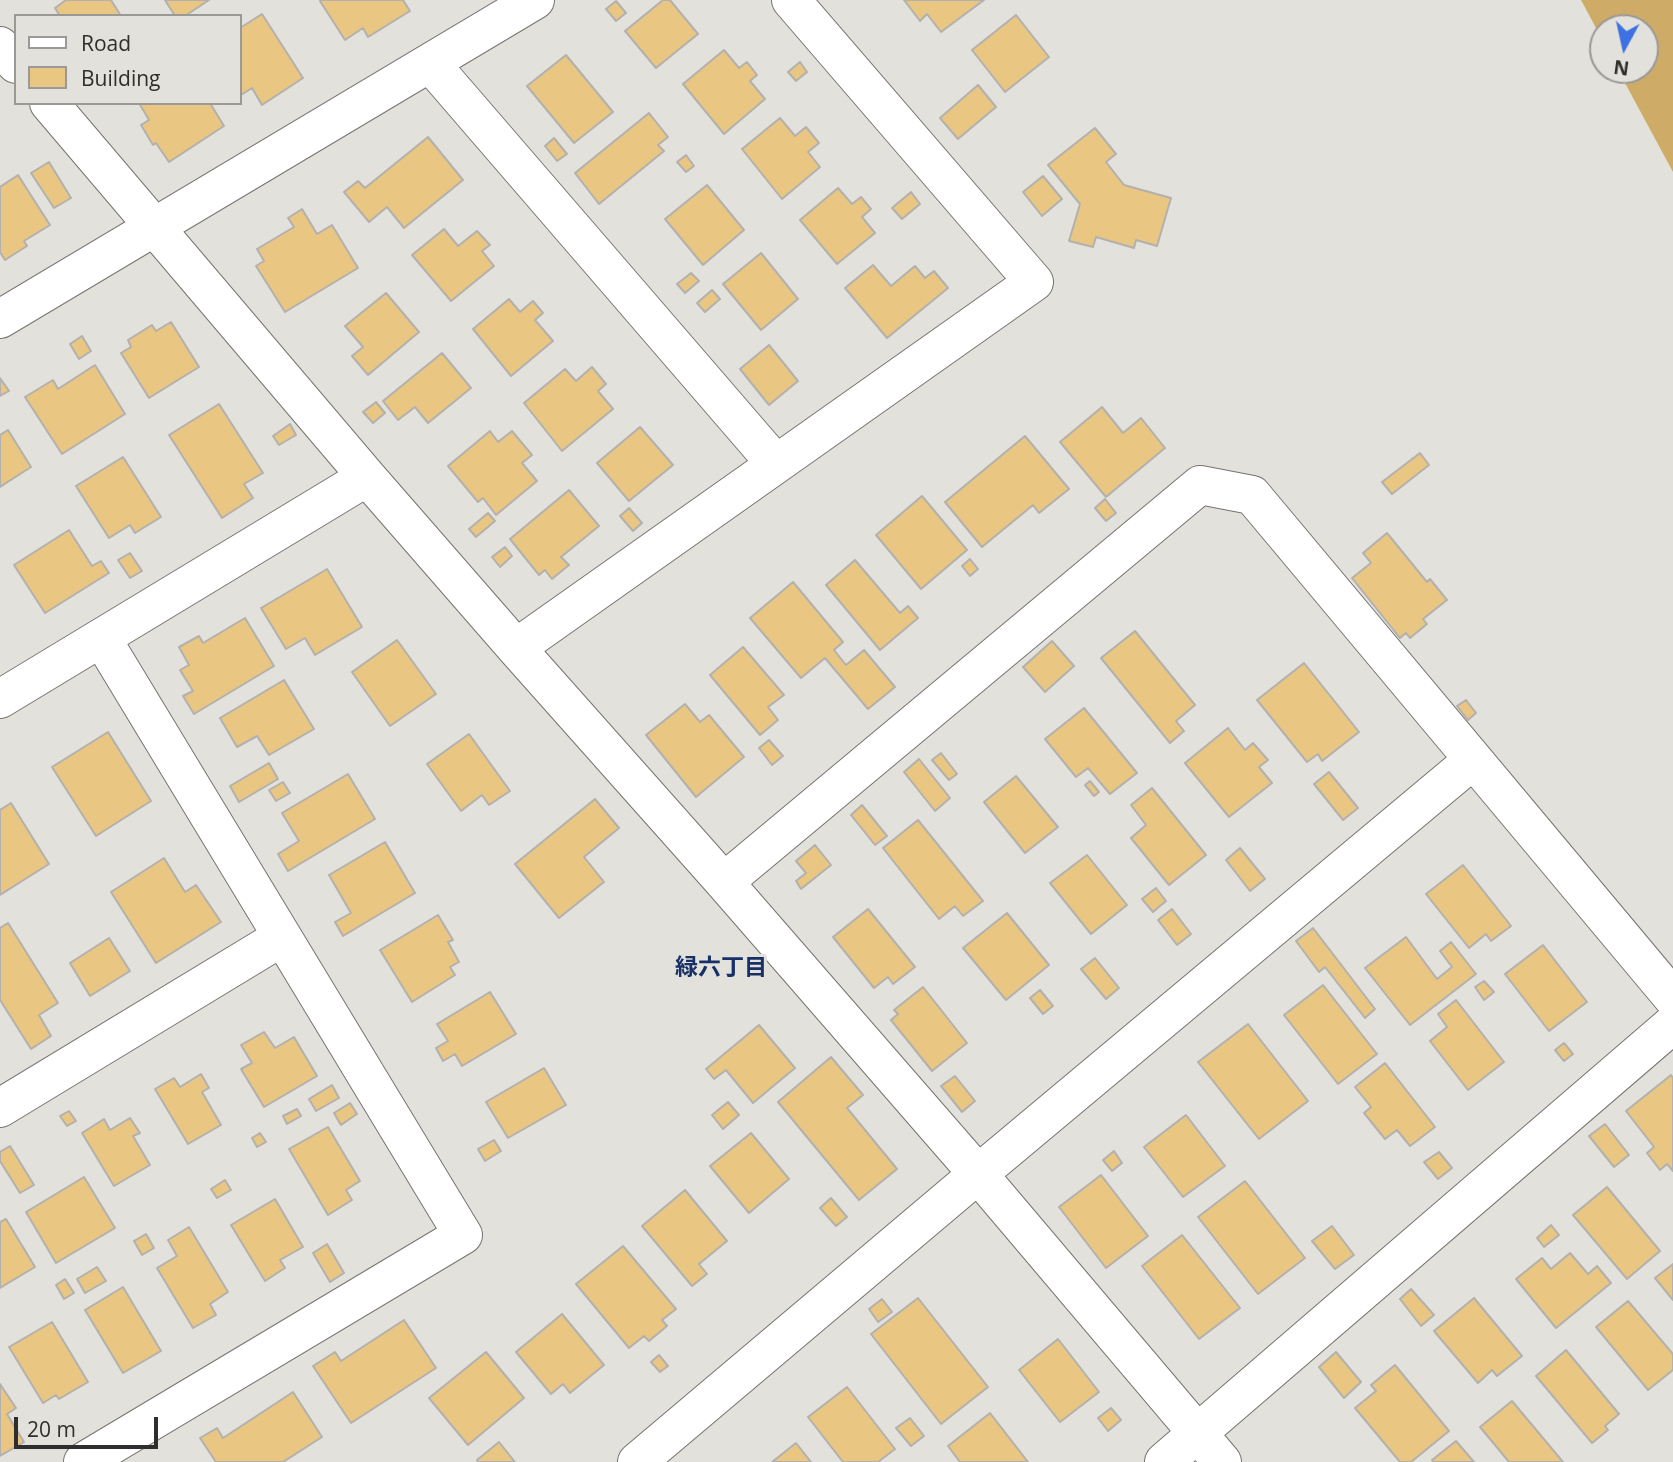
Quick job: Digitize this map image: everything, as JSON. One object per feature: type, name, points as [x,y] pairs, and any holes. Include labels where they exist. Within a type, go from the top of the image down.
[{"type":"street","points":[[0,319],[535,0]]},
{"type":"street","points":[[516,648],[1034,282],[791,0]]},
{"type":"street","points":[[0,46],[14,62]]},
{"type":"street","points":[[430,63],[776,464]]},
{"type":"street","points":[[51,105],[367,477],[978,1174],[1222,1462]]},
{"type":"street","points":[[0,699],[367,477]]},
{"type":"street","points":[[724,882],[1200,485],[1252,495],[1673,998]]},
{"type":"street","points":[[83,1462],[463,1235],[102,639]]},
{"type":"street","points":[[637,1462],[1473,760]]},
{"type":"street","points":[[0,1108],[282,937]]},
{"type":"street","points":[[1164,1462],[1673,1024]]},
{"type":"shaded area","points":[[1581,0],[1673,0],[1673,172],[1626,84],[1659,84],[1659,14],[1589,15]]},
{"type":"building","points":[[66,0],[111,0],[120,14],[59,14],[55,8]]},
{"type":"building","points":[[165,0],[209,0],[188,14],[174,14]]},
{"type":"building","points":[[403,0],[410,11],[368,37],[363,28],[345,40],[320,1]]},
{"type":"building","points":[[663,0],[670,0],[698,34],[656,68],[625,31]]},
{"type":"building","points":[[904,0],[984,0],[941,32],[927,14],[920,21]]},
{"type":"building","points":[[616,1],[626,13],[616,21],[606,9]]},
{"type":"building","points":[[262,14],[303,78],[262,105],[252,88],[242,94],[242,27]]},
{"type":"building","points":[[1016,15],[1049,57],[1005,92],[972,50]]},
{"type":"building","points":[[724,50],[739,68],[747,62],[757,75],[750,81],[765,99],[724,134],[683,84]]},
{"type":"building","points":[[566,55],[613,112],[574,143],[527,86]]},
{"type":"building","points":[[800,62],[807,72],[796,81],[788,72]]},
{"type":"building","points":[[978,85],[996,107],[958,139],[940,118]]},
{"type":"building","points":[[140,105],[211,105],[224,126],[169,162],[156,143],[153,145],[141,125],[149,120]]},
{"type":"building","points":[[649,113],[668,137],[658,145],[664,151],[599,204],[575,173]]},
{"type":"building","points":[[780,118],[795,136],[806,127],[819,143],[808,152],[820,167],[782,199],[742,149]]},
{"type":"building","points":[[1095,128],[1116,154],[1106,162],[1124,185],[1171,198],[1157,246],[1136,240],[1134,248],[1096,237],[1093,247],[1069,241],[1080,204],[1048,165]]},
{"type":"building","points":[[428,137],[463,180],[404,228],[387,207],[369,222],[344,192],[358,181],[365,188]]},
{"type":"building","points":[[554,138],[567,154],[557,161],[545,146]]},
{"type":"building","points":[[686,155],[694,166],[686,172],[677,162]]},
{"type":"building","points":[[49,162],[71,198],[54,208],[31,173]]},
{"type":"building","points":[[18,175],[50,225],[24,241],[27,246],[5,260],[0,252],[0,187]]},
{"type":"building","points":[[1043,176],[1062,199],[1042,216],[1023,192]]},
{"type":"building","points":[[707,185],[744,230],[703,265],[665,219]]},
{"type":"building","points":[[838,188],[852,204],[861,197],[871,209],[862,217],[875,233],[837,264],[800,220]]},
{"type":"building","points":[[911,192],[920,204],[902,219],[892,208]]},
{"type":"building","points":[[302,209],[317,234],[332,225],[358,268],[285,312],[256,266],[264,261],[257,249],[294,227],[288,218]]},
{"type":"building","points":[[444,229],[458,246],[477,231],[490,245],[482,251],[494,266],[451,301],[412,255]]},
{"type":"building","points":[[761,253],[798,299],[761,330],[723,284]]},
{"type":"building","points":[[873,265],[891,286],[915,266],[925,278],[934,271],[948,288],[887,338],[845,288]]},
{"type":"building","points":[[691,273],[699,281],[685,293],[677,284]]},
{"type":"building","points":[[712,290],[720,299],[705,312],[697,303]]},
{"type":"building","points":[[386,293],[419,332],[368,375],[352,356],[363,347],[345,326]]},
{"type":"building","points":[[509,299],[520,312],[533,301],[543,313],[535,320],[553,341],[511,376],[473,329]]},
{"type":"building","points":[[171,322],[199,367],[149,398],[121,353],[131,347],[128,340],[152,325],[156,331]]},
{"type":"building","points":[[82,336],[91,351],[79,359],[70,344]]},
{"type":"building","points":[[769,345],[798,381],[769,405],[740,369]]},
{"type":"building","points":[[442,353],[471,388],[428,423],[415,407],[398,420],[383,401]]},
{"type":"building","points":[[95,365],[125,414],[62,454],[25,397],[53,380],[58,389]]},
{"type":"building","points":[[592,367],[606,384],[598,391],[613,409],[562,451],[524,403],[565,369],[576,381]]},
{"type":"building","points":[[0,378],[9,391],[0,396]]},
{"type":"building","points":[[376,402],[385,413],[373,423],[363,412]]},
{"type":"building","points":[[219,404],[263,473],[244,484],[253,498],[222,518],[169,435]]},
{"type":"building","points":[[1102,407],[1123,433],[1141,418],[1165,448],[1106,497],[1060,442]]},
{"type":"building","points":[[290,424],[296,435],[279,445],[273,436]]},
{"type":"building","points":[[640,427],[673,465],[629,501],[597,463]]},
{"type":"building","points":[[8,430],[31,467],[0,487],[0,435]]},
{"type":"building","points":[[490,431],[498,442],[512,431],[532,455],[522,463],[537,481],[496,515],[483,498],[478,502],[448,466]]},
{"type":"building","points":[[1025,436],[1069,489],[1039,513],[1033,505],[982,547],[945,502]]},
{"type":"building","points":[[1420,453],[1429,465],[1392,494],[1382,482]]},
{"type":"building","points":[[123,457],[161,517],[135,533],[130,525],[109,538],[76,486]]},
{"type":"building","points":[[569,490],[599,526],[561,557],[569,565],[552,579],[545,570],[539,575],[510,539]]},
{"type":"building","points":[[922,496],[967,550],[921,589],[876,535]]},
{"type":"building","points":[[1105,499],[1116,513],[1106,521],[1095,508]]},
{"type":"building","points":[[629,508],[642,523],[633,531],[620,516]]},
{"type":"building","points":[[488,513],[495,521],[476,537],[469,529]]},
{"type":"building","points":[[69,530],[92,566],[101,561],[109,573],[45,613],[14,565]]},
{"type":"building","points":[[1387,533],[1427,582],[1430,579],[1447,600],[1423,619],[1427,624],[1410,638],[1406,633],[1400,638],[1352,578],[1371,563],[1363,553]]},
{"type":"building","points":[[505,547],[512,556],[500,567],[492,557]]},
{"type":"building","points":[[130,553],[142,571],[130,578],[118,560]]},
{"type":"building","points":[[970,559],[978,569],[970,576],[962,566]]},
{"type":"building","points":[[855,560],[900,613],[908,606],[918,618],[880,650],[826,585]]},
{"type":"building","points":[[327,569],[362,627],[315,655],[305,638],[286,649],[261,608]]},
{"type":"building","points":[[793,582],[843,642],[834,650],[846,665],[864,650],[895,687],[868,709],[825,658],[801,678],[750,618]]},
{"type":"building","points":[[245,618],[274,666],[194,714],[183,696],[193,691],[180,670],[189,665],[179,647],[199,636],[203,643]]},
{"type":"building","points":[[1135,631],[1195,705],[1176,721],[1184,731],[1170,743],[1101,658]]},
{"type":"building","points":[[397,640],[436,694],[390,726],[352,672]]},
{"type":"building","points":[[1052,641],[1074,666],[1045,692],[1023,667]]},
{"type":"building","points":[[743,647],[784,695],[768,707],[778,720],[760,735],[710,675]]},
{"type":"building","points":[[1304,663],[1359,732],[1322,761],[1318,754],[1307,762],[1257,700]]},
{"type":"building","points":[[284,680],[314,729],[269,755],[257,736],[237,747],[220,718]]},
{"type":"building","points":[[1466,700],[1476,713],[1468,720],[1457,706]]},
{"type":"building","points":[[685,704],[700,722],[709,715],[744,757],[696,797],[646,735]]},
{"type":"building","points":[[1084,708],[1137,773],[1110,794],[1088,768],[1076,777],[1045,739]]},
{"type":"building","points":[[1228,728],[1245,750],[1253,743],[1268,760],[1259,767],[1272,783],[1229,817],[1185,763]]},
{"type":"building","points":[[108,732],[151,801],[96,836],[52,767]]},
{"type":"building","points":[[469,734],[510,791],[489,805],[482,795],[461,811],[427,764]]},
{"type":"building","points":[[769,740],[783,756],[772,765],[759,748]]},
{"type":"building","points":[[941,753],[957,774],[949,780],[932,760]]},
{"type":"building","points":[[919,759],[950,798],[935,811],[904,772]]},
{"type":"building","points":[[269,763],[278,779],[239,802],[230,786]]},
{"type":"building","points":[[1329,772],[1358,808],[1343,820],[1314,784]]},
{"type":"building","points":[[348,774],[375,819],[288,871],[278,854],[299,841],[282,813]]},
{"type":"building","points":[[1016,776],[1058,827],[1025,853],[984,802]]},
{"type":"building","points":[[1090,781],[1099,792],[1094,796],[1085,785]]},
{"type":"building","points":[[283,782],[290,793],[276,801],[269,790]]},
{"type":"building","points":[[1152,788],[1206,855],[1169,885],[1131,838],[1146,825],[1131,805]]},
{"type":"building","points":[[595,799],[619,828],[584,857],[604,882],[559,918],[515,864]]},
{"type":"building","points":[[11,803],[49,864],[0,895],[0,810]]},
{"type":"building","points":[[862,805],[887,836],[875,845],[851,815]]},
{"type":"building","points":[[918,820],[983,901],[963,916],[955,906],[939,919],[883,848]]},
{"type":"building","points":[[385,842],[415,893],[343,936],[335,922],[351,913],[329,875]]},
{"type":"building","points":[[815,845],[831,865],[801,889],[796,881],[806,873],[796,861]]},
{"type":"building","points":[[1240,848],[1265,879],[1250,891],[1226,860]]},
{"type":"building","points":[[1087,855],[1127,905],[1091,934],[1050,883]]},
{"type":"building","points":[[164,858],[185,892],[196,885],[221,922],[156,963],[111,892]]},
{"type":"building","points":[[1463,865],[1511,926],[1491,941],[1486,934],[1469,948],[1426,894]]},
{"type":"building","points":[[1156,888],[1166,901],[1153,912],[1142,899]]},
{"type":"building","points":[[868,909],[915,967],[893,984],[888,977],[874,988],[833,937]]},
{"type":"building","points":[[1172,909],[1191,934],[1177,945],[1158,920]]},
{"type":"building","points":[[1007,913],[1049,965],[1006,1000],[963,948]]},
{"type":"building","points":[[438,915],[453,940],[448,942],[459,962],[450,967],[455,975],[412,1002],[380,950]]},
{"type":"building","points":[[8,923],[58,1003],[39,1015],[51,1036],[31,1049],[0,1000],[0,928]]},
{"type":"building","points":[[1313,928],[1375,1009],[1365,1018],[1325,967],[1319,972],[1296,941]]},
{"type":"building","points":[[1406,937],[1437,979],[1452,967],[1440,951],[1451,942],[1476,974],[1410,1025],[1365,968]]},
{"type":"building","points":[[109,938],[130,971],[90,996],[70,963]]},
{"type":"building","points":[[1543,945],[1587,1002],[1549,1031],[1505,974]]},
{"type":"building","points":[[1095,958],[1119,988],[1106,999],[1081,969]]},
{"type":"building","points":[[1484,981],[1494,992],[1484,1000],[1475,987]]},
{"type":"building","points":[[1323,985],[1377,1054],[1338,1084],[1284,1015]]},
{"type":"building","points":[[923,987],[967,1043],[932,1071],[891,1020],[898,1014],[894,1010]]},
{"type":"building","points":[[1040,990],[1053,1006],[1043,1014],[1030,998]]},
{"type":"building","points":[[490,992],[516,1034],[462,1066],[455,1054],[443,1061],[436,1048],[448,1041],[437,1024]]},
{"type":"building","points":[[1456,1000],[1504,1062],[1468,1090],[1430,1041],[1447,1027],[1438,1014]]},
{"type":"building","points":[[1248,1024],[1308,1101],[1259,1139],[1198,1062]]},
{"type":"building","points":[[759,1025],[795,1068],[753,1103],[726,1070],[714,1079],[706,1069]]},
{"type":"building","points":[[264,1032],[275,1048],[294,1037],[317,1076],[264,1107],[241,1069],[252,1063],[241,1045]]},
{"type":"building","points":[[1564,1043],[1573,1054],[1564,1061],[1555,1050]]},
{"type":"building","points":[[831,1057],[863,1095],[847,1108],[897,1169],[859,1200],[778,1102]]},
{"type":"building","points":[[1385,1063],[1435,1127],[1410,1146],[1397,1130],[1385,1139],[1364,1113],[1371,1107],[1355,1087]]},
{"type":"building","points":[[544,1068],[566,1105],[508,1138],[486,1102]]},
{"type":"building","points":[[201,1074],[209,1088],[202,1092],[221,1125],[188,1144],[155,1089],[174,1078],[180,1087]]},
{"type":"building","points":[[1671,1075],[1673,1171],[1667,1164],[1660,1170],[1647,1153],[1654,1147],[1626,1111]]},
{"type":"building","points":[[955,1076],[975,1101],[962,1112],[941,1086]]},
{"type":"building","points":[[332,1085],[339,1098],[316,1111],[309,1099]]},
{"type":"building","points":[[728,1102],[739,1115],[723,1129],[712,1115]]},
{"type":"building","points":[[350,1103],[357,1114],[341,1125],[334,1113]]},
{"type":"building","points":[[297,1109],[301,1116],[287,1124],[283,1116]]},
{"type":"building","points":[[69,1111],[76,1121],[67,1126],[60,1116]]},
{"type":"building","points":[[1186,1115],[1225,1166],[1183,1197],[1144,1147]]},
{"type":"building","points":[[130,1118],[140,1133],[133,1136],[150,1165],[114,1186],[82,1133],[104,1119],[110,1130]]},
{"type":"building","points":[[1605,1124],[1629,1155],[1614,1167],[1589,1136]]},
{"type":"building","points":[[328,1127],[360,1181],[346,1190],[352,1200],[328,1215],[289,1149]]},
{"type":"building","points":[[260,1133],[266,1142],[257,1147],[252,1138]]},
{"type":"building","points":[[751,1133],[789,1179],[749,1213],[710,1166]]},
{"type":"building","points":[[494,1140],[501,1151],[485,1161],[478,1149]]},
{"type":"building","points":[[10,1146],[34,1185],[20,1193],[0,1161],[0,1152]]},
{"type":"building","points":[[1114,1151],[1122,1163],[1112,1171],[1103,1160]]},
{"type":"building","points":[[1439,1152],[1452,1168],[1438,1179],[1424,1162]]},
{"type":"building","points":[[1101,1175],[1148,1236],[1106,1268],[1059,1207]]},
{"type":"building","points":[[84,1177],[115,1228],[56,1263],[26,1212]]},
{"type":"building","points":[[225,1180],[231,1190],[217,1198],[211,1189]]},
{"type":"building","points":[[1245,1181],[1305,1258],[1258,1294],[1198,1217]]},
{"type":"building","points":[[1607,1187],[1660,1251],[1627,1279],[1573,1215]]},
{"type":"building","points":[[685,1190],[727,1241],[699,1264],[707,1274],[692,1286],[642,1226]]},
{"type":"building","points":[[831,1198],[847,1217],[836,1226],[820,1208]]},
{"type":"building","points":[[275,1199],[303,1247],[280,1260],[285,1268],[265,1281],[231,1225]]},
{"type":"building","points":[[6,1219],[35,1267],[0,1288],[0,1222]]},
{"type":"building","points":[[1551,1225],[1559,1235],[1544,1247],[1537,1238]]},
{"type":"building","points":[[1332,1226],[1354,1255],[1335,1269],[1312,1241]]},
{"type":"building","points":[[189,1227],[228,1292],[210,1304],[216,1315],[193,1328],[157,1268],[177,1256],[168,1240]]},
{"type":"building","points":[[146,1234],[154,1248],[142,1255],[134,1241]]},
{"type":"building","points":[[1182,1235],[1240,1308],[1199,1339],[1142,1266]]},
{"type":"building","points":[[327,1244],[344,1273],[330,1282],[313,1253]]},
{"type":"building","points":[[623,1246],[676,1309],[662,1320],[667,1326],[649,1341],[644,1336],[629,1348],[576,1284]]},
{"type":"building","points":[[1570,1253],[1588,1274],[1597,1266],[1611,1283],[1556,1328],[1516,1279],[1542,1258],[1551,1269]]},
{"type":"building","points":[[1673,1264],[1673,1300],[1655,1278]]},
{"type":"building","points":[[97,1267],[106,1281],[85,1293],[77,1279]]},
{"type":"building","points":[[65,1279],[74,1293],[64,1299],[56,1285]]},
{"type":"building","points":[[123,1287],[161,1351],[123,1373],[85,1310]]},
{"type":"building","points":[[1411,1289],[1434,1315],[1421,1326],[1400,1299]]},
{"type":"building","points":[[918,1298],[988,1387],[941,1424],[871,1334]]},
{"type":"building","points":[[1474,1298],[1522,1356],[1497,1376],[1492,1370],[1478,1383],[1434,1331]]},
{"type":"building","points":[[882,1299],[892,1312],[878,1322],[869,1309]]},
{"type":"building","points":[[1628,1301],[1673,1354],[1673,1370],[1648,1390],[1596,1327]]},
{"type":"building","points":[[562,1314],[604,1365],[570,1393],[563,1384],[551,1394],[516,1352]]},
{"type":"building","points":[[404,1320],[436,1368],[351,1423],[313,1366],[335,1352],[341,1361]]},
{"type":"building","points":[[52,1322],[88,1382],[59,1399],[56,1395],[43,1403],[9,1347]]},
{"type":"building","points":[[1058,1339],[1099,1392],[1060,1422],[1019,1370]]},
{"type":"building","points":[[1566,1350],[1619,1414],[1605,1426],[1608,1430],[1592,1443],[1536,1376]]},
{"type":"building","points":[[486,1352],[524,1398],[468,1445],[429,1398]]},
{"type":"building","points":[[1336,1352],[1361,1382],[1344,1398],[1319,1367]]},
{"type":"building","points":[[659,1355],[668,1366],[660,1372],[651,1362]]},
{"type":"building","points":[[1395,1365],[1449,1431],[1411,1462],[1400,1462],[1355,1408],[1376,1391],[1371,1385]]},
{"type":"building","points":[[0,1384],[16,1408],[7,1414],[24,1442],[0,1456]]},
{"type":"building","points":[[847,1387],[895,1449],[878,1462],[843,1462],[808,1417]]},
{"type":"building","points":[[293,1392],[322,1437],[283,1462],[216,1462],[200,1438],[217,1428],[223,1438]]},
{"type":"building","points":[[1512,1401],[1563,1462],[1509,1462],[1480,1427]]},
{"type":"building","points":[[1111,1408],[1121,1420],[1108,1431],[1098,1418]]},
{"type":"building","points":[[990,1413],[1028,1462],[960,1462],[948,1446]]},
{"type":"building","points":[[910,1418],[924,1436],[911,1446],[896,1428]]},
{"type":"building","points":[[1456,1441],[1474,1462],[1432,1460]]},
{"type":"building","points":[[499,1442],[515,1462],[478,1462],[477,1460]]},
{"type":"building","points":[[796,1443],[811,1462],[772,1462]]},
{"type":"district","name":"緑六丁目","points":[[721,968]]}]
